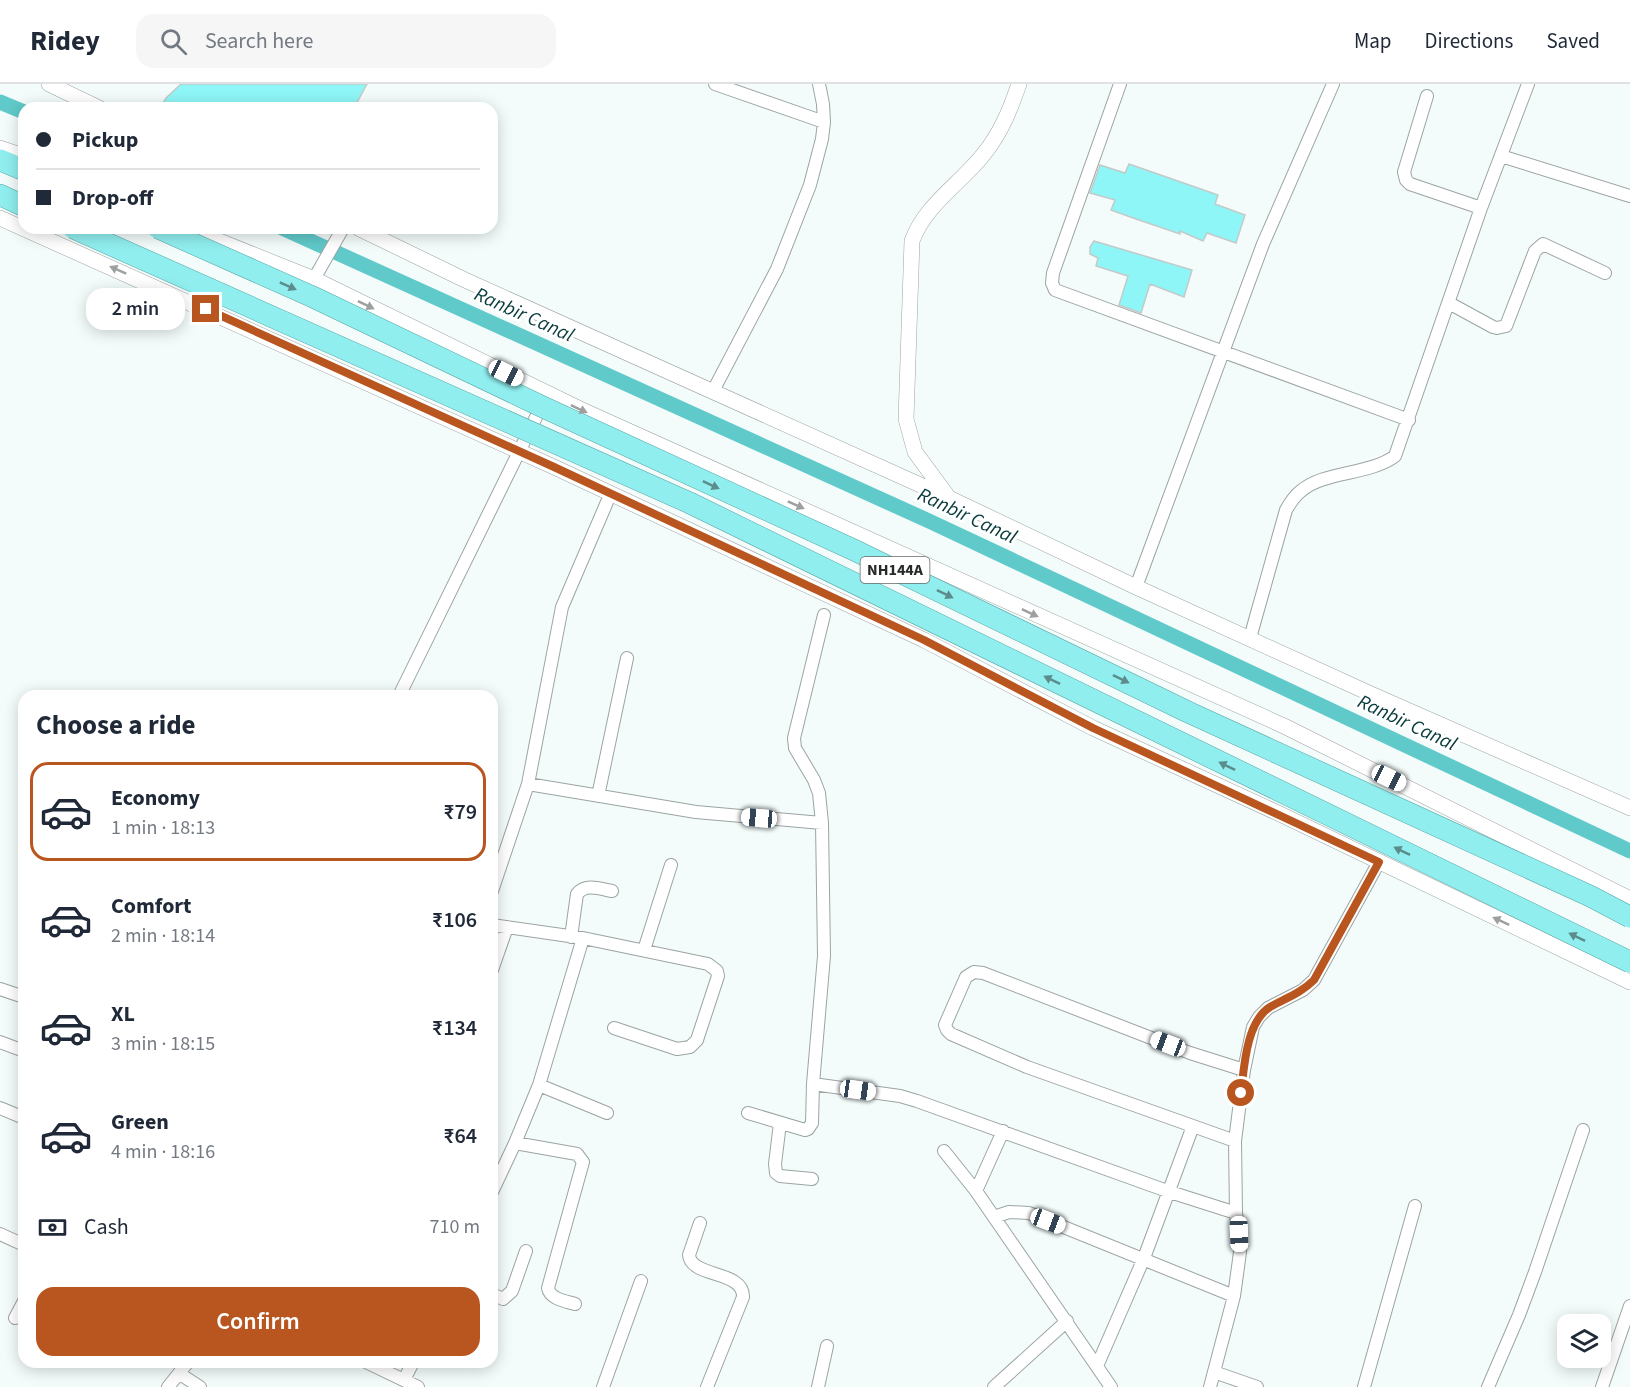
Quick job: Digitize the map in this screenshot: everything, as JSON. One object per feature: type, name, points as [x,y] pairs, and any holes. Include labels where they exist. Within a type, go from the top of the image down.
[{"type":"highway","points":[[0,160],[18,168]]},
{"type":"highway","points":[[0,195],[18,203]]},
{"type":"highway","name":"NH144A","points":[[87,234],[690,502],[1630,962]]},
{"type":"highway","name":"NH144A","points":[[171,234],[313,297],[543,407],[854,550],[1188,712],[1590,896],[1630,917]]},
{"type":"street","points":[[49,84],[86,102]]},
{"type":"street","points":[[715,84],[824,122]]},
{"type":"street","points":[[713,391],[782,258],[810,185],[824,122],[819,84]]},
{"type":"street","points":[[947,497],[915,452],[906,419],[912,241],[926,213],[982,156],[998,134],[1019,84]]},
{"type":"street","points":[[1120,84],[1053,273],[1053,287],[1062,294],[1409,420]]},
{"type":"street","points":[[1136,587],[1263,243],[1333,84]]},
{"type":"street","points":[[1250,638],[1286,510],[1293,498],[1302,489],[1317,482],[1388,461],[1395,456],[1481,208],[1528,84]]},
{"type":"street","points":[[1427,96],[1404,172],[1406,180],[1410,184],[1481,208]]},
{"type":"street","points":[[0,148],[18,154]]},
{"type":"street","points":[[1500,156],[1630,196]]},
{"type":"street","points":[[0,218],[18,226]]},
{"type":"street","points":[[36,234],[519,451],[924,640],[1093,728],[1630,982]]},
{"type":"street","points":[[204,234],[317,275],[548,394],[1044,620],[1087,636],[1284,726],[1630,899]]},
{"type":"street","points":[[317,275],[339,234]]},
{"type":"street","points":[[370,234],[465,280],[947,497],[1136,587],[1371,694],[1629,806]]},
{"type":"street","points":[[1449,303],[1493,327],[1506,326],[1536,251],[1543,244],[1605,273]]},
{"type":"street","points":[[402,690],[548,394]]},
{"type":"street","points":[[498,873],[528,784],[562,607],[607,502]]},
{"type":"street","points":[[747,1113],[805,1130],[812,1123],[824,956],[822,823],[819,793],[795,748],[794,738],[825,615]]},
{"type":"street","points":[[598,796],[627,658]]},
{"type":"street","points":[[528,784],[696,812],[822,823]]},
{"type":"street","points":[[1210,1387],[1234,1296],[1240,1252],[1236,1213],[1235,1141],[1244,1070],[1253,1027],[1268,1008],[1303,990],[1314,980],[1379,862]]},
{"type":"street","points":[[644,950],[671,865]]},
{"type":"street","points":[[498,1179],[539,1085],[577,938],[577,894],[580,890],[589,887],[612,891]]},
{"type":"street","points":[[498,926],[644,950],[708,964],[717,970],[718,976],[697,1040],[690,1047],[677,1049],[614,1028]]},
{"type":"street","points":[[498,953],[507,927]]},
{"type":"street","points":[[1235,1141],[1027,1066],[951,1034],[946,1030],[947,1018],[966,977],[974,972],[983,973],[1190,1053],[1244,1070]]},
{"type":"street","points":[[0,989],[18,995]]},
{"type":"street","points":[[0,1042],[18,1049]]},
{"type":"street","points":[[813,1084],[900,1096],[1170,1192],[1236,1213]]},
{"type":"street","points":[[539,1085],[607,1113]]},
{"type":"street","points":[[0,1108],[18,1116]]},
{"type":"street","points":[[780,1123],[776,1173],[780,1176],[812,1179]]},
{"type":"street","points":[[1097,1366],[1144,1258],[1193,1126]]},
{"type":"street","points":[[1488,1387],[1535,1272],[1583,1130]]},
{"type":"street","points":[[976,1191],[1003,1131]]},
{"type":"street","points":[[515,1143],[577,1154],[583,1162],[548,1288],[553,1297],[575,1304]]},
{"type":"street","points":[[944,1151],[976,1191],[1111,1387]]},
{"type":"street","points":[[1364,1387],[1414,1206]]},
{"type":"street","points":[[994,1217],[1010,1212],[1029,1213],[1234,1296]]},
{"type":"street","points":[[700,1223],[689,1259],[695,1265],[737,1283],[743,1291],[743,1297],[707,1387]]},
{"type":"street","points":[[0,1234],[18,1242]]},
{"type":"street","points":[[498,1297],[503,1299],[510,1295],[526,1251]]},
{"type":"street","points":[[603,1387],[641,1281]]},
{"type":"street","points":[[1602,1387],[1630,1306]]},
{"type":"street","points":[[15,1318],[18,1312]]},
{"type":"street","points":[[994,1387],[1067,1321]]},
{"type":"street","points":[[818,1387],[827,1346]]},
{"type":"street","points":[[168,1387],[184,1368]]},
{"type":"street","points":[[379,1368],[418,1387]]},
{"type":"street","points":[[404,1380],[410,1368]]},
{"type":"street","points":[[1214,1372],[1257,1387]]},
{"type":"street","points":[[180,1374],[200,1387]]},
{"type":"building","points":[[181,84],[367,84],[357,102],[164,102]]},
{"type":"building","points":[[1129,164],[1218,195],[1215,204],[1245,215],[1236,243],[1207,233],[1203,241],[1180,231],[1180,234],[1136,219],[1111,210],[1115,200],[1090,193],[1100,165],[1125,173]]},
{"type":"building","points":[[1094,241],[1192,270],[1184,297],[1150,284],[1141,313],[1119,305],[1128,276],[1096,266],[1098,258],[1090,254],[1090,247]]},
{"type":"waterway","name":"Ranbir Canal","points":[[0,102],[18,110]]},
{"type":"waterway","name":"Ranbir Canal","points":[[295,234],[929,521],[1630,851]]},
{"type":"route","points":[[206,309],[554,467],[924,640],[1093,728],[1379,862],[1314,980],[1303,990],[1268,1008],[1253,1027],[1241,1093]]}]
